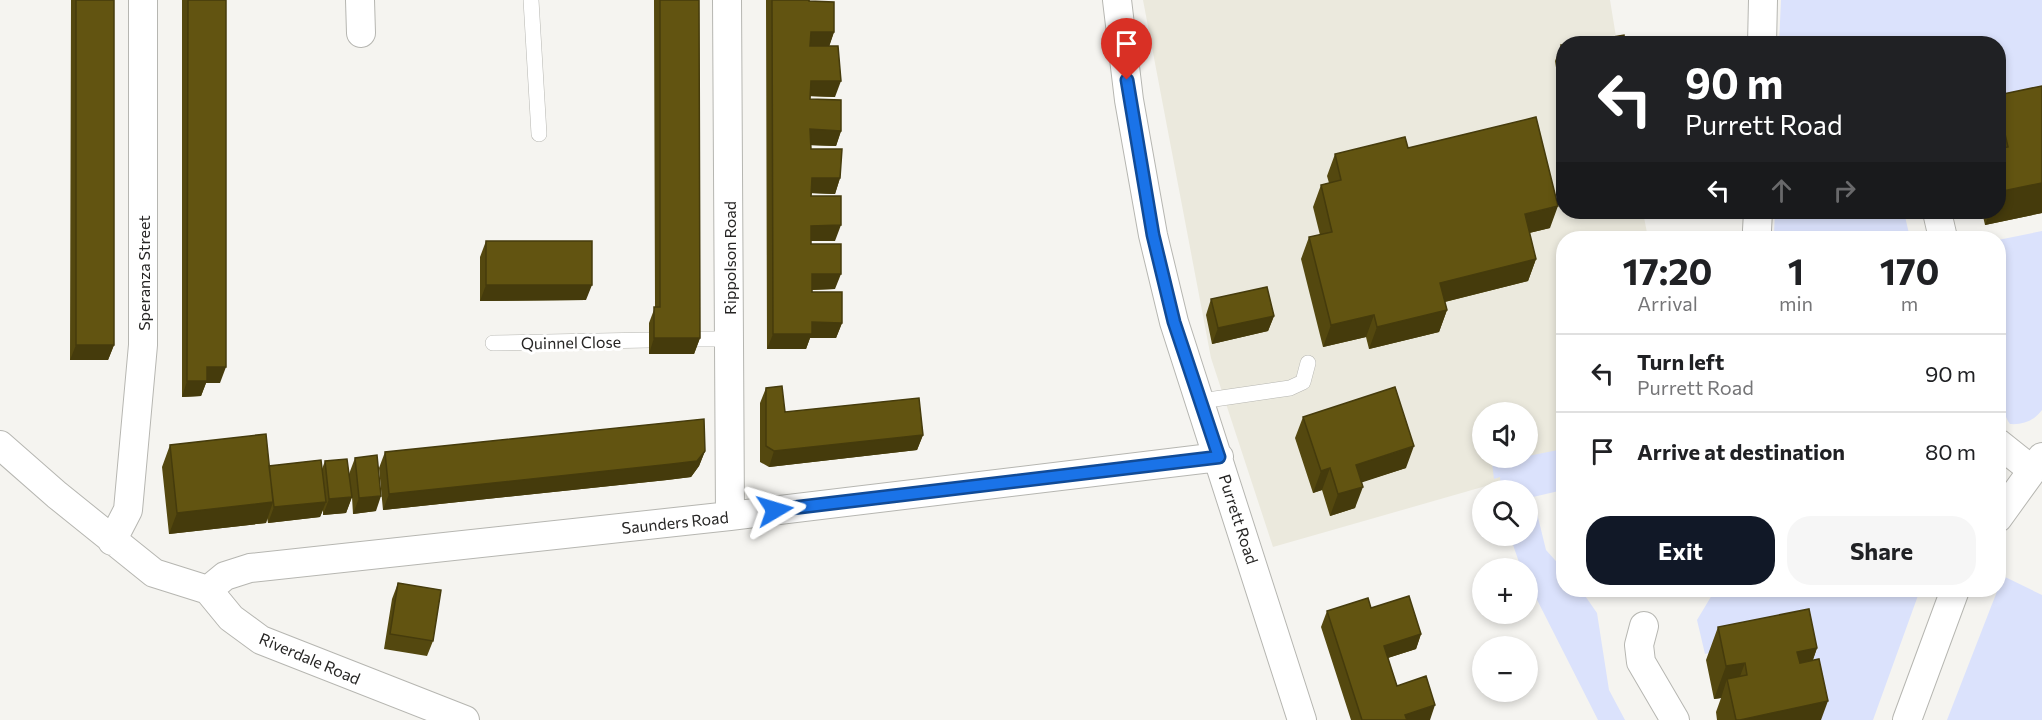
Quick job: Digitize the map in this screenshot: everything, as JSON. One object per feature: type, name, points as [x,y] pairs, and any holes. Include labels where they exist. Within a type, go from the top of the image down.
[{"type":"street","name":"Speranza Street","points":[[112,541],[128,510],[143,345],[143,0]]},
{"type":"street","points":[[360,0],[361,33]]},
{"type":"street","name":"Rippolson Road","points":[[727,0],[730,516]]},
{"type":"street","name":"Purrett Road","points":[[1118,0],[1129,100],[1153,235],[1174,322],[1302,720]]},
{"type":"street","points":[[1762,36],[1763,0]]},
{"type":"street","points":[[0,445],[112,541],[154,573],[208,590]]},
{"type":"street","points":[[2006,447],[2037,464],[2006,507]]},
{"type":"street","name":"Saunders Road","points":[[208,590],[225,576],[250,568],[730,516],[1219,457]]},
{"type":"street","name":"Riverdale Road","points":[[208,590],[231,618],[261,640],[465,720]]},
{"type":"street","points":[[1907,720],[1952,597]]},
{"type":"street","points":[[1644,626],[1639,645],[1641,662],[1675,720]]},
{"type":"lane","points":[[531,0],[539,134]]},
{"type":"lane","points":[[694,339],[729,339]]},
{"type":"lane","name":"Quinnel Close","points":[[493,343],[649,340]]},
{"type":"lane","points":[[1201,401],[1290,388],[1303,382],[1308,363]]},
{"type":"shaded area","points":[[1143,0],[1610,0],[1616,36],[1556,36],[1556,219],[1644,219],[1647,231],[1556,231],[1556,466],[1507,480],[1472,480],[1472,490],[1273,547],[1211,358]]},
{"type":"shaded area","points":[[1781,0],[2042,0],[2042,112],[2006,119],[2006,36],[1779,36]]},
{"type":"shaded area","points":[[1775,219],[1906,219],[1908,231],[1774,231]]},
{"type":"shaded area","points":[[2042,231],[2042,410],[2028,422],[2019,424],[2010,424],[2006,415],[2006,238]]},
{"type":"shaded area","points":[[1556,450],[1556,492],[1538,496],[1538,480],[1500,480],[1500,477],[1494,479],[1493,468],[1538,468],[1538,454]]},
{"type":"shaded area","points":[[1538,517],[1546,550],[1556,561],[1556,597],[1586,597],[1597,613],[1609,690],[1625,720],[1598,720],[1538,602],[1538,558],[1518,558],[1513,546],[1538,546]]},
{"type":"shaded area","points":[[2006,577],[2042,595],[2042,720],[1947,720],[1995,597],[2006,597]]},
{"type":"shaded area","points":[[1711,597],[1917,597],[1873,720],[1819,720],[1801,633],[1705,654],[1697,620]]},
{"type":"building","points":[[76,0],[114,0],[114,345],[76,345]]},
{"type":"building","points":[[188,0],[226,0],[226,367],[207,367],[207,381],[187,381]]},
{"type":"building","points":[[660,0],[699,0],[700,338],[654,338],[654,307],[660,307]]},
{"type":"building","points":[[772,0],[834,2],[834,32],[811,32],[810,46],[838,46],[841,81],[811,81],[810,99],[841,100],[841,131],[810,129],[811,149],[842,149],[840,178],[812,178],[811,196],[841,196],[841,225],[811,226],[811,244],[841,244],[841,274],[812,274],[812,292],[842,292],[842,323],[812,322],[812,334],[773,334]]},
{"type":"building","points":[[2042,86],[2042,183],[2006,190],[2006,147],[2008,147],[2006,93]]},
{"type":"building","points":[[1536,117],[1556,198],[1556,206],[1525,214],[1536,259],[1440,283],[1447,310],[1377,327],[1374,315],[1331,325],[1309,237],[1332,232],[1321,185],[1341,180],[1335,154],[1405,137],[1408,148]]},
{"type":"building","points":[[486,241],[592,241],[592,285],[486,285]]},
{"type":"building","points":[[1267,287],[1274,316],[1218,328],[1211,299]]},
{"type":"building","points":[[782,386],[785,412],[919,398],[923,435],[774,451],[766,446],[766,388]]},
{"type":"building","points":[[1395,387],[1414,446],[1356,465],[1363,487],[1338,494],[1330,468],[1321,471],[1303,417]]},
{"type":"building","points":[[704,419],[705,451],[697,461],[389,494],[385,452]]},
{"type":"building","points":[[266,434],[273,502],[177,513],[170,445]]},
{"type":"building","points":[[377,455],[381,496],[359,498],[355,458]]},
{"type":"building","points":[[347,459],[352,497],[329,499],[325,461]]},
{"type":"building","points":[[321,460],[326,502],[274,507],[269,466]]},
{"type":"building","points":[[398,583],[441,590],[433,641],[390,634]]},
{"type":"building","points":[[1409,596],[1421,634],[1384,646],[1397,686],[1426,676],[1435,705],[1405,715],[1407,720],[1362,720],[1327,611],[1368,598],[1371,608]]},
{"type":"building","points":[[1809,609],[1817,648],[1797,652],[1800,663],[1819,659],[1828,701],[1736,720],[1727,679],[1747,675],[1745,663],[1726,666],[1718,627]]},
{"type":"route","points":[[775,510],[1219,457],[1174,322],[1153,235],[1127,80]]}]
